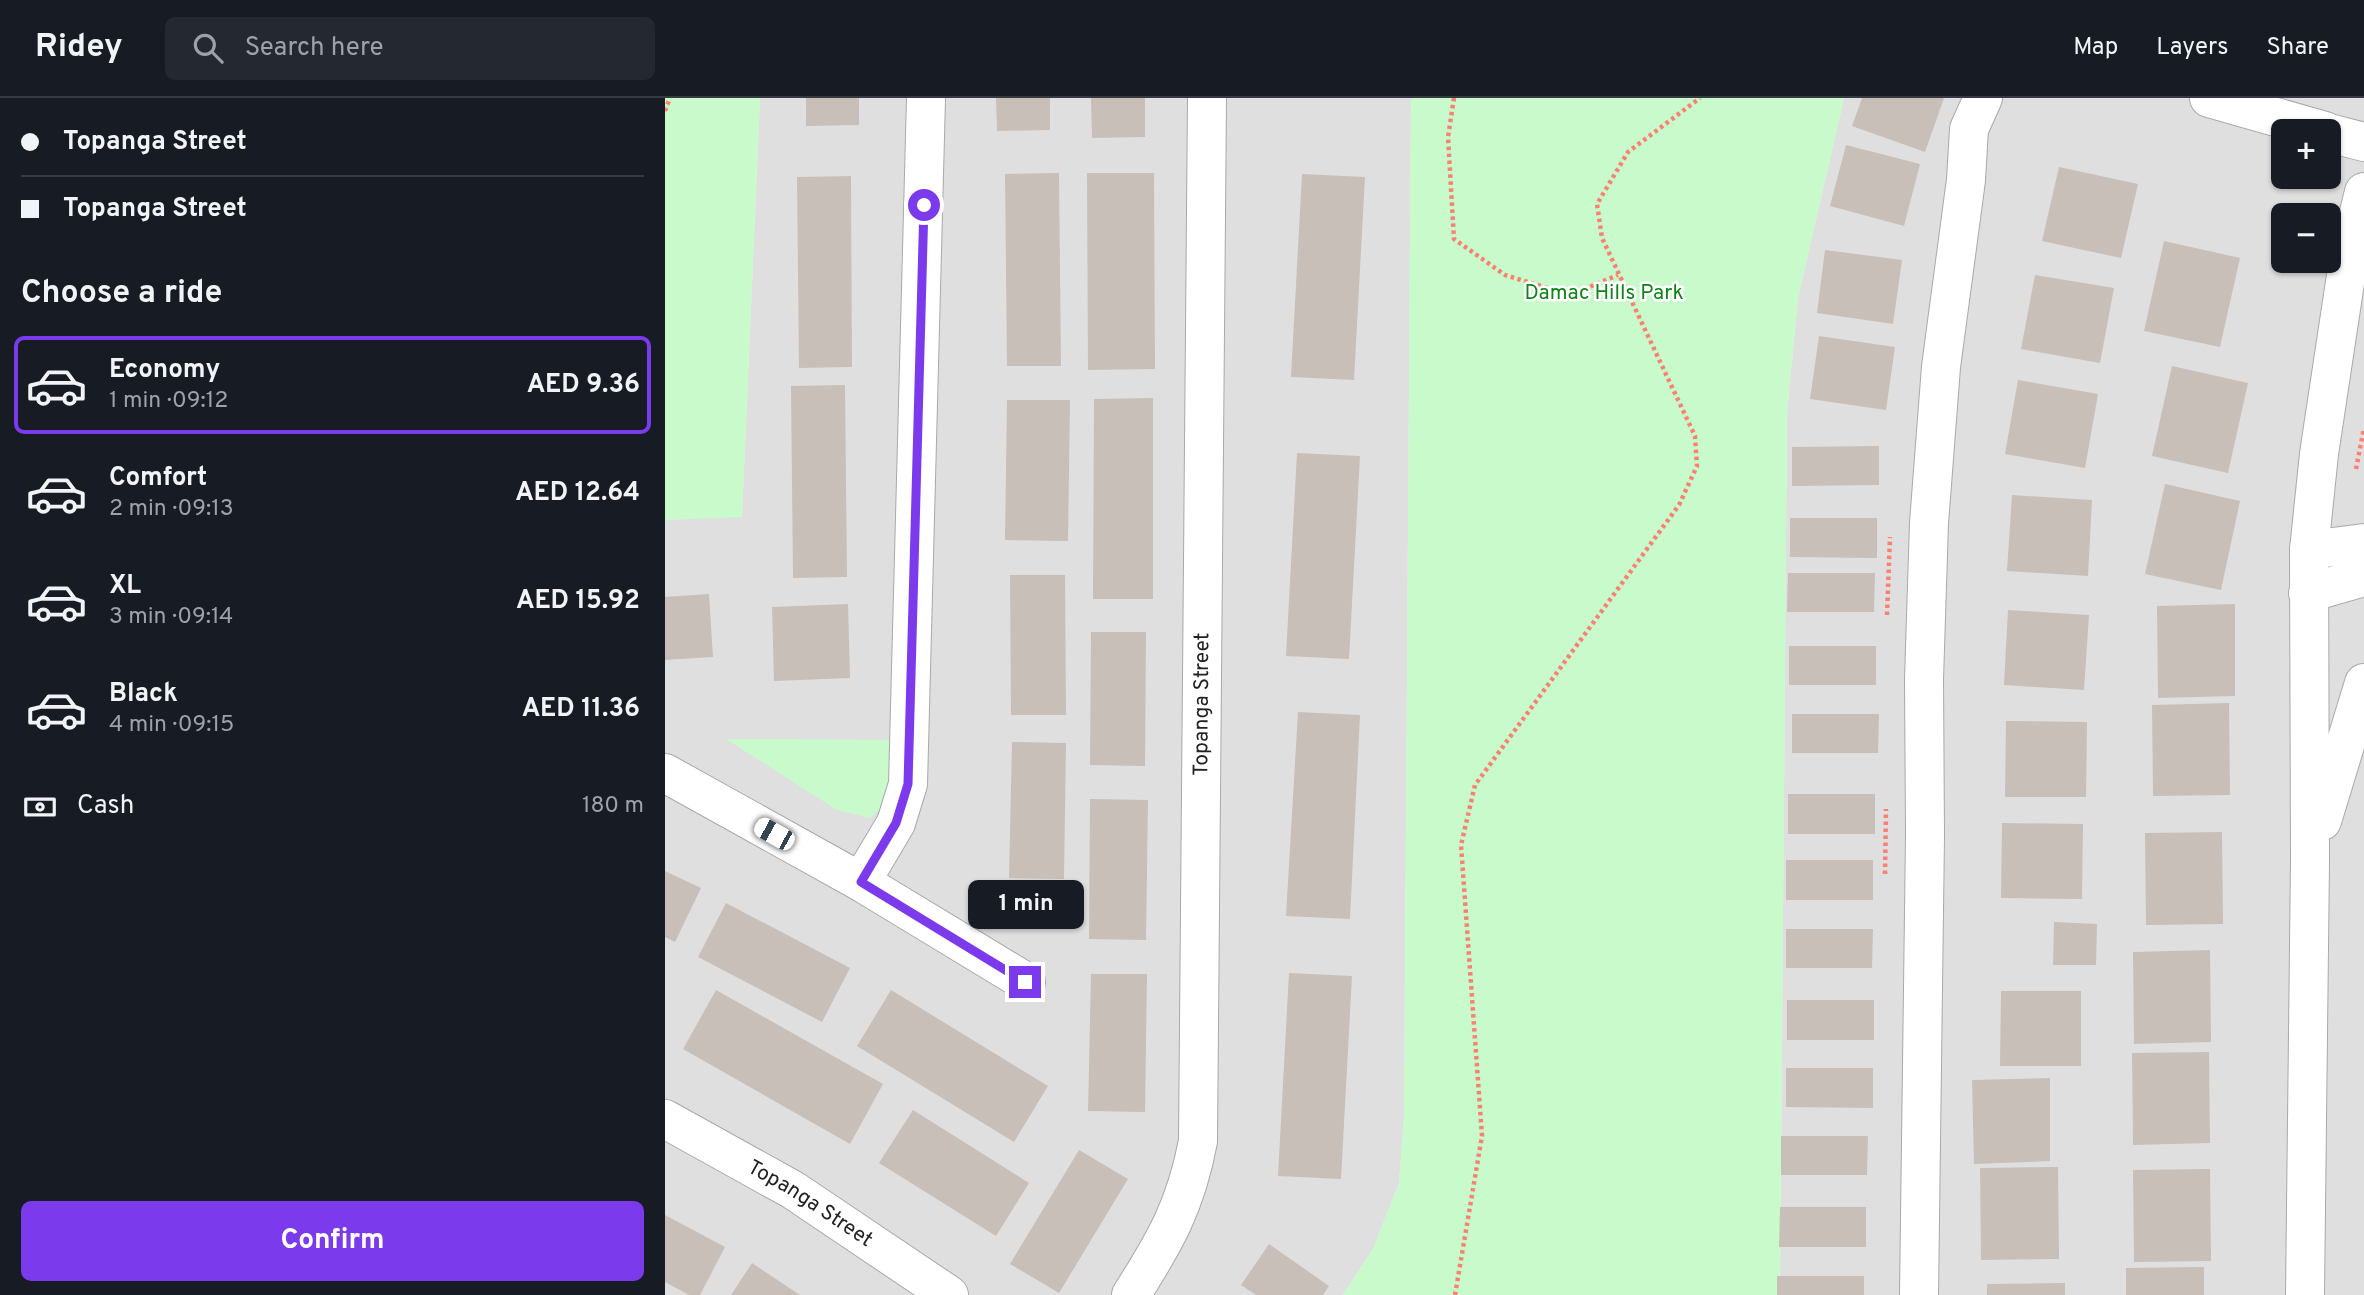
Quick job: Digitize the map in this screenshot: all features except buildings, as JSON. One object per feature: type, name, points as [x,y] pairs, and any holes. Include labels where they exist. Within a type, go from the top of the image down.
[{"type":"street","points":[[861,882],[896,823],[909,770],[926,98]]},
{"type":"street","name":"Topanga Street","points":[[1131,1295],[1178,1217],[1191,1180],[1198,1141],[1207,98]]},
{"type":"street","points":[[1919,1295],[1925,835],[1924,679],[1929,523],[1941,367],[1966,180],[1969,129],[1983,98]]},
{"type":"street","points":[[1966,180],[1996,116],[2011,98]]},
{"type":"street","points":[[2209,98],[2282,119]]},
{"type":"street","points":[[2341,136],[2364,142]]},
{"type":"street","points":[[2305,1295],[2310,860],[2309,550],[2319,454],[2350,248],[2364,192]]},
{"type":"street","points":[[2309,550],[2364,543]]},
{"type":"street","points":[[2308,593],[2364,577]]},
{"type":"street","points":[[2310,860],[2364,682]]},
{"type":"street","points":[[665,773],[861,882],[1025,982]]},
{"type":"street","name":"Topanga Street","points":[[665,1119],[793,1190],[949,1295]]},
{"type":"path","points":[[665,111],[670,98]]},
{"type":"path","points":[[1454,98],[1448,137],[1454,239],[1505,275],[1570,295],[1618,275]]},
{"type":"path","points":[[1455,1295],[1482,1136],[1461,845],[1475,785],[1679,505],[1697,466],[1695,436],[1602,238],[1597,204],[1628,152],[1700,98]]},
{"type":"path","points":[[2354,482],[2364,428]]},
{"type":"shaded area","points":[[760,98],[1411,98],[1404,1118],[1399,1183],[1373,1249],[1343,1295],[665,1295],[665,520],[742,516]]},
{"type":"shaded area","points":[[1844,98],[2364,98],[2364,1295],[1780,1295],[1787,412],[1798,298]]},
{"type":"green space","points":[[665,98],[760,98],[742,517],[665,520]]},
{"type":"green space","name":"Damac Hills Park","points":[[1411,98],[1844,98],[1798,298],[1787,412],[1780,1295],[1343,1295],[1373,1249],[1399,1183],[1404,1118]]},
{"type":"green space","points":[[726,739],[907,740],[899,792],[870,818],[837,810]]},
{"type":"route","points":[[924,205],[912,743],[908,784],[896,823],[861,882],[1025,982]]}]
